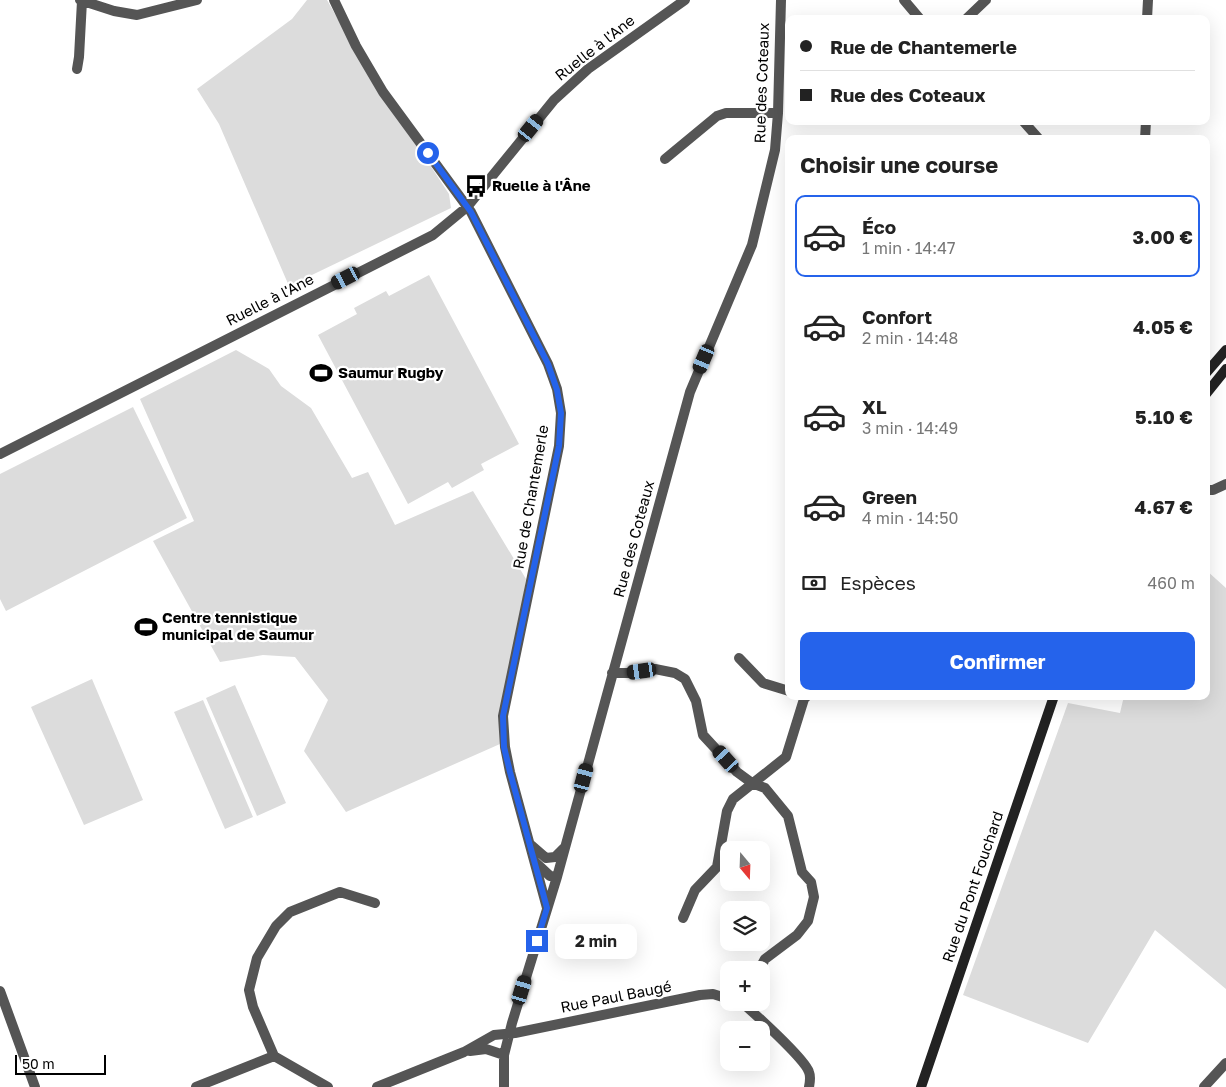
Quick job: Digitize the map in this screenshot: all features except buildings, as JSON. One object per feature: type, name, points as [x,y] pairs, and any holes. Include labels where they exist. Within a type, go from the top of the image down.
[{"type":"main road","points":[[1210,368],[1226,350]]},
{"type":"main road","points":[[1210,389],[1226,369]]},
{"type":"main road","name":"Rue du Pont Fouchard","points":[[921,1087],[1053,700]]},
{"type":"street","points":[[77,69],[81,1],[114,12],[137,14],[169,3],[197,0]]},
{"type":"street","name":"Rue de Chantemerle","points":[[334,0],[356,46],[383,92],[467,207],[548,364],[557,390],[561,413],[559,446],[503,716],[504,747],[547,908]]},
{"type":"street","name":"Ruelle à l'Ane","points":[[0,454],[433,235],[467,207],[554,100],[588,69],[685,0]]},
{"type":"street","name":"Rue des Coteaux","points":[[504,1087],[504,1055],[509,1034],[558,874],[690,392],[752,245],[775,150],[778,113],[781,0]]},
{"type":"street","points":[[904,0],[917,15]]},
{"type":"street","points":[[970,15],[986,0]]},
{"type":"street","points":[[1147,15],[1148,0]]},
{"type":"street","points":[[666,159],[717,116],[726,113],[778,113]]},
{"type":"street","points":[[1026,125],[1035,135]]},
{"type":"street","points":[[1210,490],[1226,484]]},
{"type":"street","points":[[739,658],[763,683],[785,690]]},
{"type":"street","points":[[612,673],[655,669],[675,673],[684,679],[696,701],[703,734],[737,772],[752,783],[765,788],[788,816],[802,872],[811,882],[814,898],[808,921],[796,935],[764,961]]},
{"type":"street","points":[[683,918],[696,890],[717,867],[727,811],[734,799],[786,756],[802,700]]},
{"type":"street","points":[[531,845],[546,858],[555,857],[565,848]]},
{"type":"street","name":"Rue de Chantemerle","points":[[531,845],[558,874]]},
{"type":"street","points":[[536,862],[550,876],[558,874]]},
{"type":"street","points":[[328,1087],[274,1056],[253,1007],[249,990],[257,958],[276,926],[290,912],[340,892],[375,903]]},
{"type":"street","name":"Rue Paul Baugé","points":[[464,1052],[494,1035],[509,1034],[700,996],[713,994],[720,996]]},
{"type":"street","points":[[1,995],[4,1013],[35,1087]]},
{"type":"street","points":[[751,1011],[798,1055],[809,1070],[809,1087]]},
{"type":"street","points":[[377,1087],[464,1052],[486,1049],[504,1055]]},
{"type":"street","points":[[196,1087],[274,1056]]},
{"type":"street","points":[[1204,1087],[1226,1063]]},
{"type":"shaded area","points":[[307,0],[327,0],[361,60],[449,194],[451,208],[289,286],[219,124],[197,89],[292,19]]},
{"type":"shaded area","points":[[429,275],[519,444],[481,464],[484,470],[452,488],[448,482],[408,504],[318,335],[357,314],[354,308],[386,291],[389,296]]},
{"type":"shaded area","points":[[236,350],[269,369],[281,386],[311,408],[352,478],[368,472],[395,525],[473,491],[526,579],[500,744],[346,812],[304,751],[328,700],[295,657],[263,655],[220,662],[153,541],[194,521],[140,399]]},
{"type":"shaded area","points":[[133,407],[187,518],[6,611],[0,599],[0,474]]},
{"type":"shaded area","points":[[1210,574],[1226,588],[1226,989],[1155,930],[1088,1043],[963,995],[1068,703],[1120,713],[1123,700],[1210,700]]},
{"type":"shaded area","points":[[92,679],[143,800],[84,825],[31,707]]},
{"type":"shaded area","points":[[235,685],[286,803],[257,816],[206,698]]},
{"type":"shaded area","points":[[203,700],[253,817],[225,829],[174,712]]},
{"type":"place","name":"Ruelle à l'Âne","points":[[476,186]]},
{"type":"place","name":"Saumur Rugby","points":[[321,373]]},
{"type":"place","name":"Centre tennistique municipal de Saumur","points":[[146,627]]},
{"type":"route","points":[[428,153],[471,212],[548,364],[557,390],[561,413],[559,446],[503,716],[504,747],[547,908],[537,941]]}]
